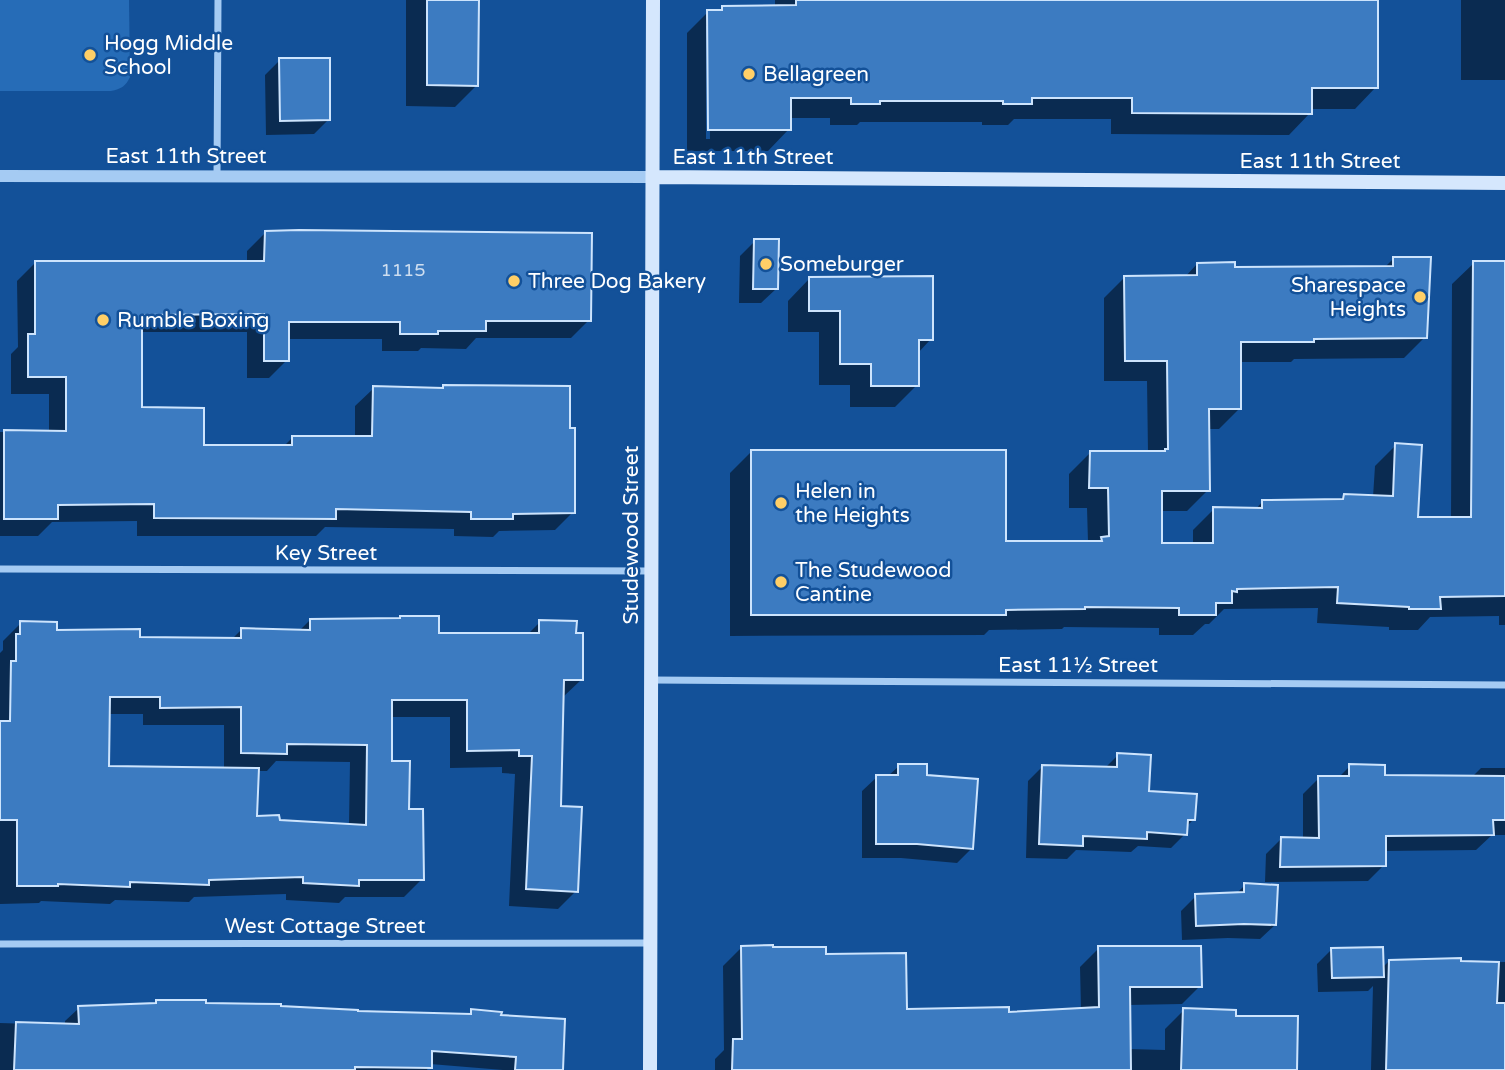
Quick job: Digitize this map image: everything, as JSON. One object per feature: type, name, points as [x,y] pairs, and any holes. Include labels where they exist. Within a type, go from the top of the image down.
[{"type":"main road","name":"Studewood Street","points":[[650,1070],[653,0]]},
{"type":"main road","name":"East 11th Street","points":[[653,177],[1505,183]]},
{"type":"street","points":[[217,177],[218,0]]},
{"type":"street","name":"East 11th Street","points":[[0,176],[653,177]]},
{"type":"street","name":"Key Street","points":[[0,569],[652,571]]},
{"type":"street","name":"East 11½ Street","points":[[651,680],[1505,685]]},
{"type":"street","name":"West Cottage Street","points":[[0,944],[651,943]]},
{"type":"shaded area","points":[[0,0],[129,0],[130,77],[123,87],[111,91],[0,91]]},
{"type":"building","points":[[427,0],[479,0],[478,86],[427,85]]},
{"type":"building","points":[[796,0],[1378,0],[1378,88],[1312,88],[1312,114],[1132,113],[1132,98],[1032,98],[1032,104],[1003,104],[1003,101],[880,101],[880,104],[851,104],[851,98],[791,98],[791,130],[708,130],[707,10],[722,10],[722,6],[796,5]]},
{"type":"building","points":[[279,58],[330,58],[330,120],[280,121]]},
{"type":"building","points":[[265,231],[592,233],[591,321],[486,321],[486,331],[438,331],[438,334],[400,334],[400,322],[289,322],[289,361],[264,361],[264,314],[142,315],[142,407],[204,408],[204,445],[292,445],[292,436],[372,436],[373,386],[570,386],[570,428],[575,428],[575,513],[513,514],[513,519],[471,519],[471,512],[336,509],[336,519],[154,518],[154,504],[58,505],[58,519],[4,519],[4,430],[66,431],[66,377],[28,377],[28,334],[35,334],[35,261],[264,261]]},
{"type":"building","name":"Someburger","points":[[754,239],[779,239],[778,289],[753,289]]},
{"type":"building","points":[[1393,257],[1431,257],[1427,338],[1241,342],[1241,409],[1209,409],[1210,491],[1162,491],[1162,543],[1213,543],[1213,507],[1262,508],[1262,500],[1343,499],[1344,494],[1393,496],[1395,443],[1422,445],[1418,517],[1471,517],[1473,261],[1505,261],[1505,596],[1440,597],[1441,609],[1409,609],[1337,603],[1338,587],[1237,589],[1237,592],[1232,591],[1232,603],[1216,603],[1216,615],[1179,615],[1179,608],[1085,607],[1006,610],[1006,615],[751,615],[751,450],[1006,450],[1006,541],[1102,541],[1101,537],[1109,536],[1108,488],[1089,488],[1090,451],[1168,449],[1167,361],[1125,361],[1124,276],[1197,275],[1197,263],[1235,262],[1235,267],[1393,266]]},
{"type":"building","points":[[933,276],[933,340],[919,340],[919,386],[871,386],[871,364],[840,364],[840,311],[809,311],[809,277]]},
{"type":"building","points":[[439,616],[439,633],[539,633],[539,620],[577,621],[576,633],[583,633],[583,680],[564,680],[561,806],[582,807],[578,892],[526,889],[532,756],[519,756],[519,750],[467,751],[467,700],[392,700],[392,761],[410,761],[409,809],[423,809],[424,880],[359,880],[359,886],[303,883],[303,877],[209,880],[209,885],[130,882],[130,887],[58,884],[17,886],[17,820],[0,820],[0,721],[10,721],[11,661],[16,661],[16,634],[20,634],[20,621],[57,622],[57,630],[140,629],[140,637],[241,638],[241,628],[310,630],[310,619]],"holes":[[[110,697],[160,697],[160,708],[241,707],[241,753],[287,754],[287,744],[367,745],[366,825],[280,820],[279,815],[257,816],[259,768],[109,766]]]},
{"type":"building","points":[[1117,753],[1151,755],[1149,791],[1197,794],[1195,820],[1188,820],[1187,835],[1147,832],[1147,839],[1083,836],[1083,846],[1039,844],[1042,765],[1117,767]]},
{"type":"building","points":[[898,764],[927,764],[927,775],[978,779],[973,849],[917,844],[876,844],[876,775],[898,775]]},
{"type":"building","points":[[1349,764],[1385,765],[1385,775],[1505,776],[1505,820],[1493,820],[1494,835],[1386,836],[1386,866],[1280,867],[1281,837],[1319,838],[1318,776],[1349,776]]},
{"type":"building","points":[[1244,883],[1278,885],[1276,925],[1196,926],[1195,894],[1244,892]]},
{"type":"building","points":[[741,946],[826,947],[826,954],[906,953],[907,1009],[1009,1007],[1009,1012],[1099,1007],[1098,946],[1201,946],[1202,987],[1130,987],[1131,1070],[732,1070],[733,1039],[742,1039]]},
{"type":"building","points":[[1383,947],[1384,977],[1332,978],[1331,948]]},
{"type":"building","points":[[1461,958],[1461,961],[1499,962],[1497,1003],[1505,1003],[1505,1070],[1386,1070],[1389,960]]},
{"type":"building","points":[[156,1000],[281,1004],[358,1011],[471,1014],[471,1009],[502,1012],[501,1015],[565,1019],[563,1070],[515,1070],[516,1057],[432,1051],[432,1068],[14,1070],[16,1022],[79,1024],[78,1006],[156,1003]]},
{"type":"building","points":[[1183,1008],[1236,1010],[1236,1016],[1298,1016],[1297,1070],[1181,1070]]},
{"type":"place","name":"Hogg Middle School","points":[[90,55]]},
{"type":"place","name":"Bellagreen","points":[[749,74]]},
{"type":"place","name":"Someburger","points":[[766,264]]},
{"type":"place","name":"Three Dog Bakery","points":[[514,281]]},
{"type":"place","name":"Sharespace Heights","points":[[1420,297]]},
{"type":"place","name":"Rumble Boxing","points":[[103,320]]},
{"type":"place","name":"Helen in the Heights","points":[[781,503]]},
{"type":"place","name":"The Studewood Cantine","points":[[781,582]]}]
